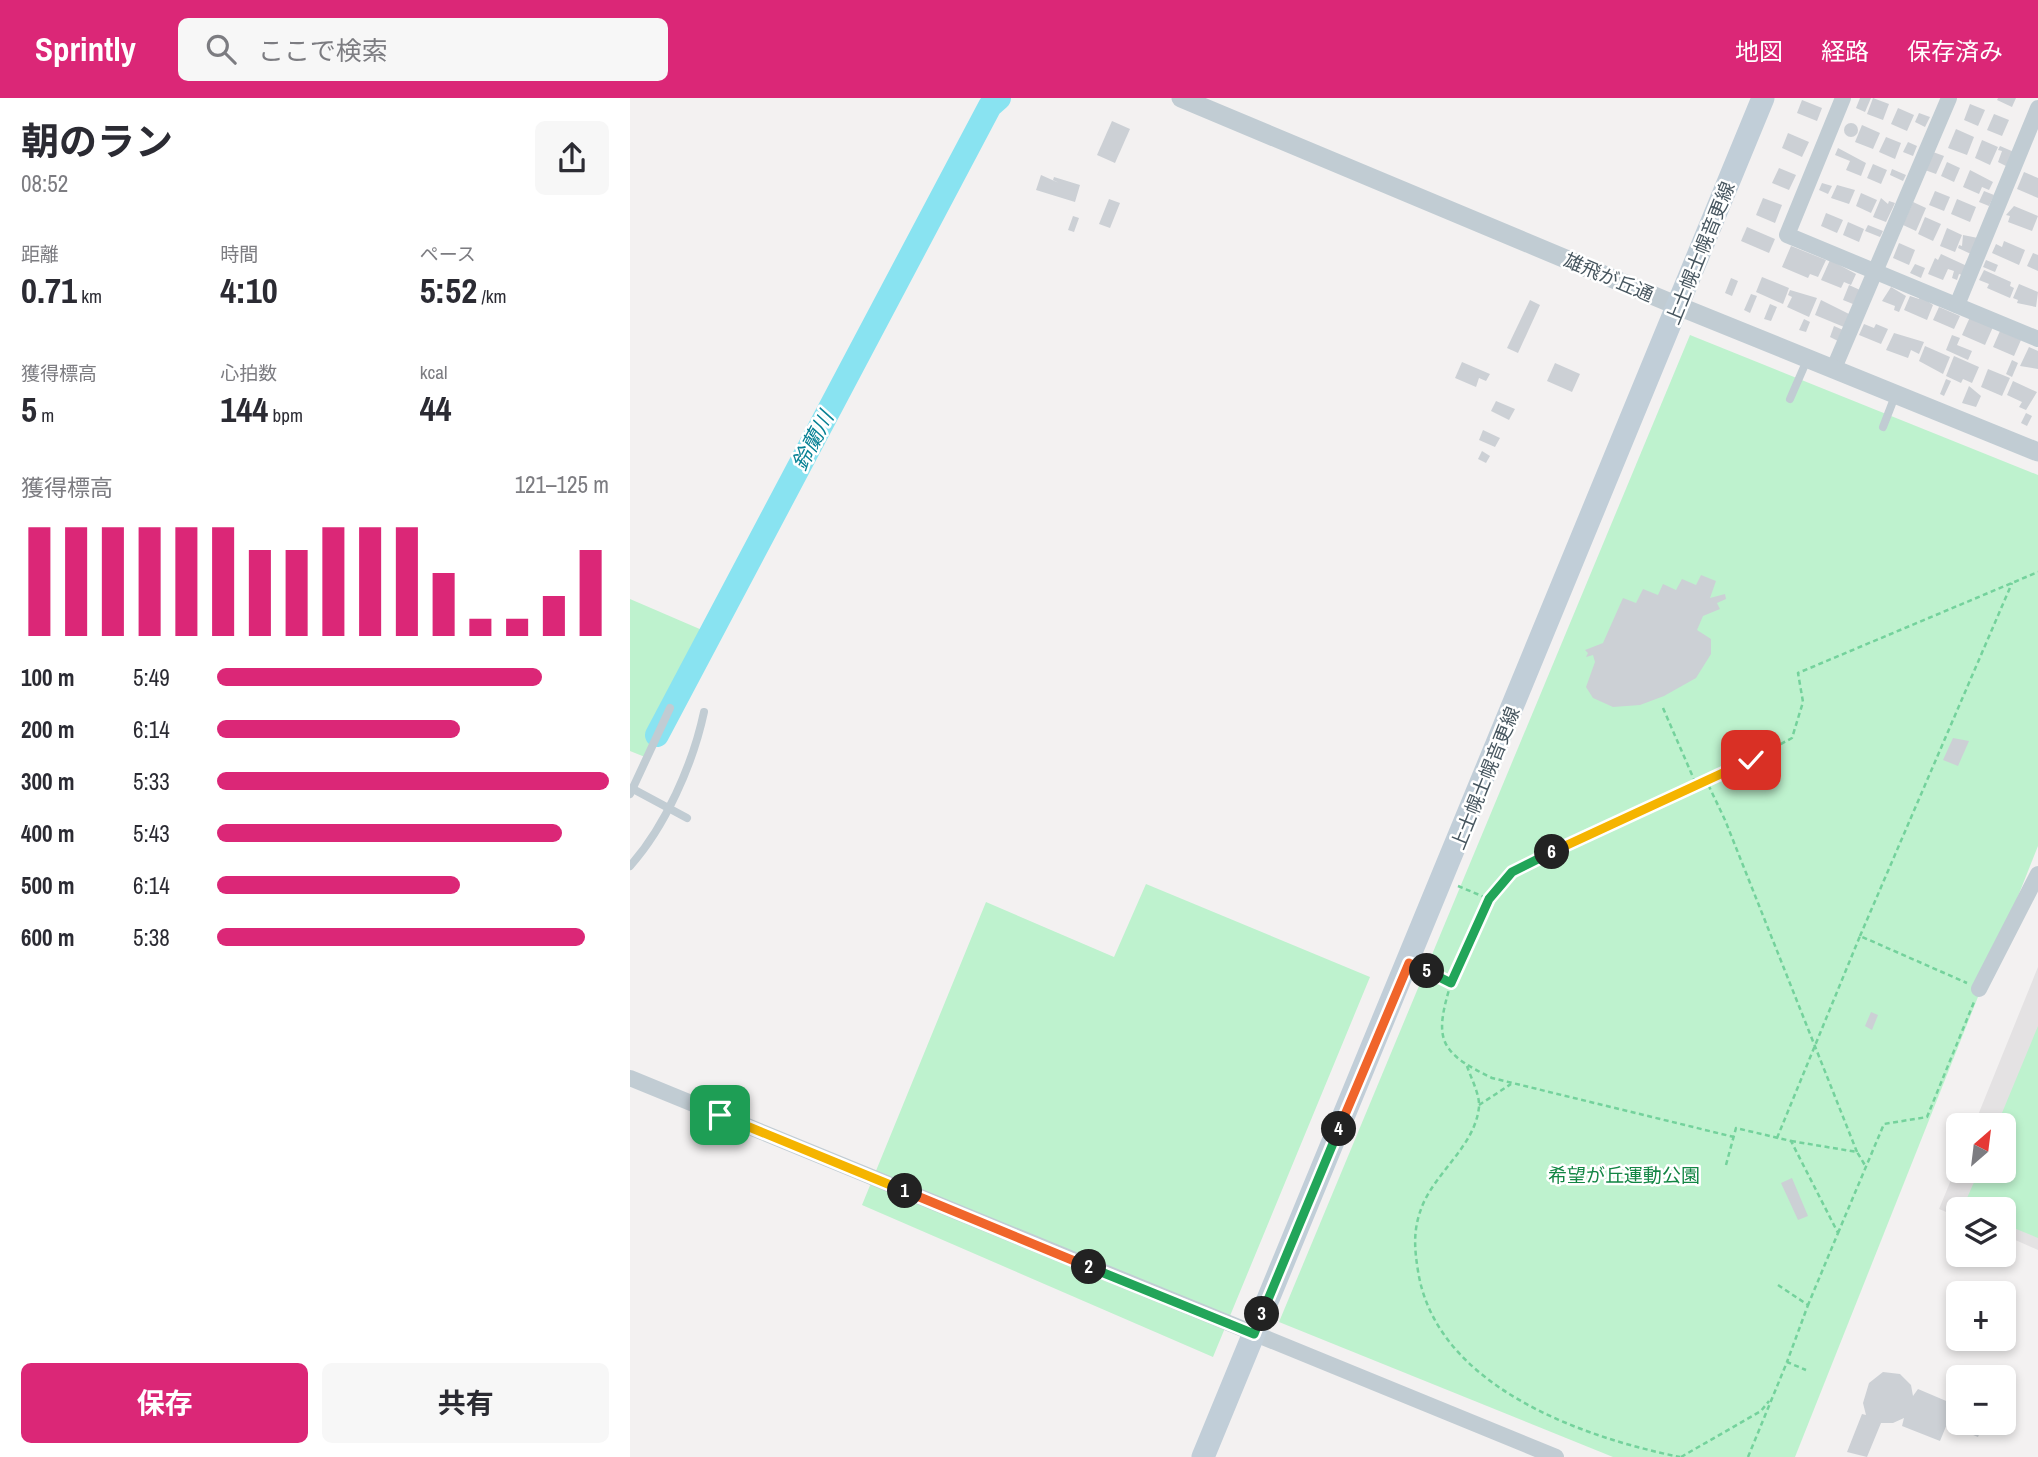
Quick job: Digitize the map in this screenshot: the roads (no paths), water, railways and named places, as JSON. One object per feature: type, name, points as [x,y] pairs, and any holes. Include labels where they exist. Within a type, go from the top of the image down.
[{"type":"main road","name":"上士幌士幌音更線","points":[[1203,1457],[1409,963],[1763,98]]},
{"type":"street","name":"雄飛が丘通","points":[[1181,98],[1678,306],[2038,452]]},
{"type":"street","points":[[1843,98],[1787,234],[2038,339]]},
{"type":"street","points":[[1834,368],[1949,98]]},
{"type":"street","points":[[1957,305],[2038,108]]},
{"type":"street","points":[[1979,989],[2038,874]]},
{"type":"street","points":[[630,1077],[1556,1457]]},
{"type":"lane","points":[[1790,399],[1808,357]]},
{"type":"lane","points":[[1883,427],[1896,393]]},
{"type":"lane","points":[[670,708],[631,791],[687,818]]},
{"type":"lane","points":[[630,866],[668,808],[697,742],[704,712]]},
{"type":"waterway","name":"鈴蘭川","points":[[657,735],[990,106],[999,98]]},
{"type":"park label","name":"希望が丘運動公園","points":[[1624,1175]]}]
